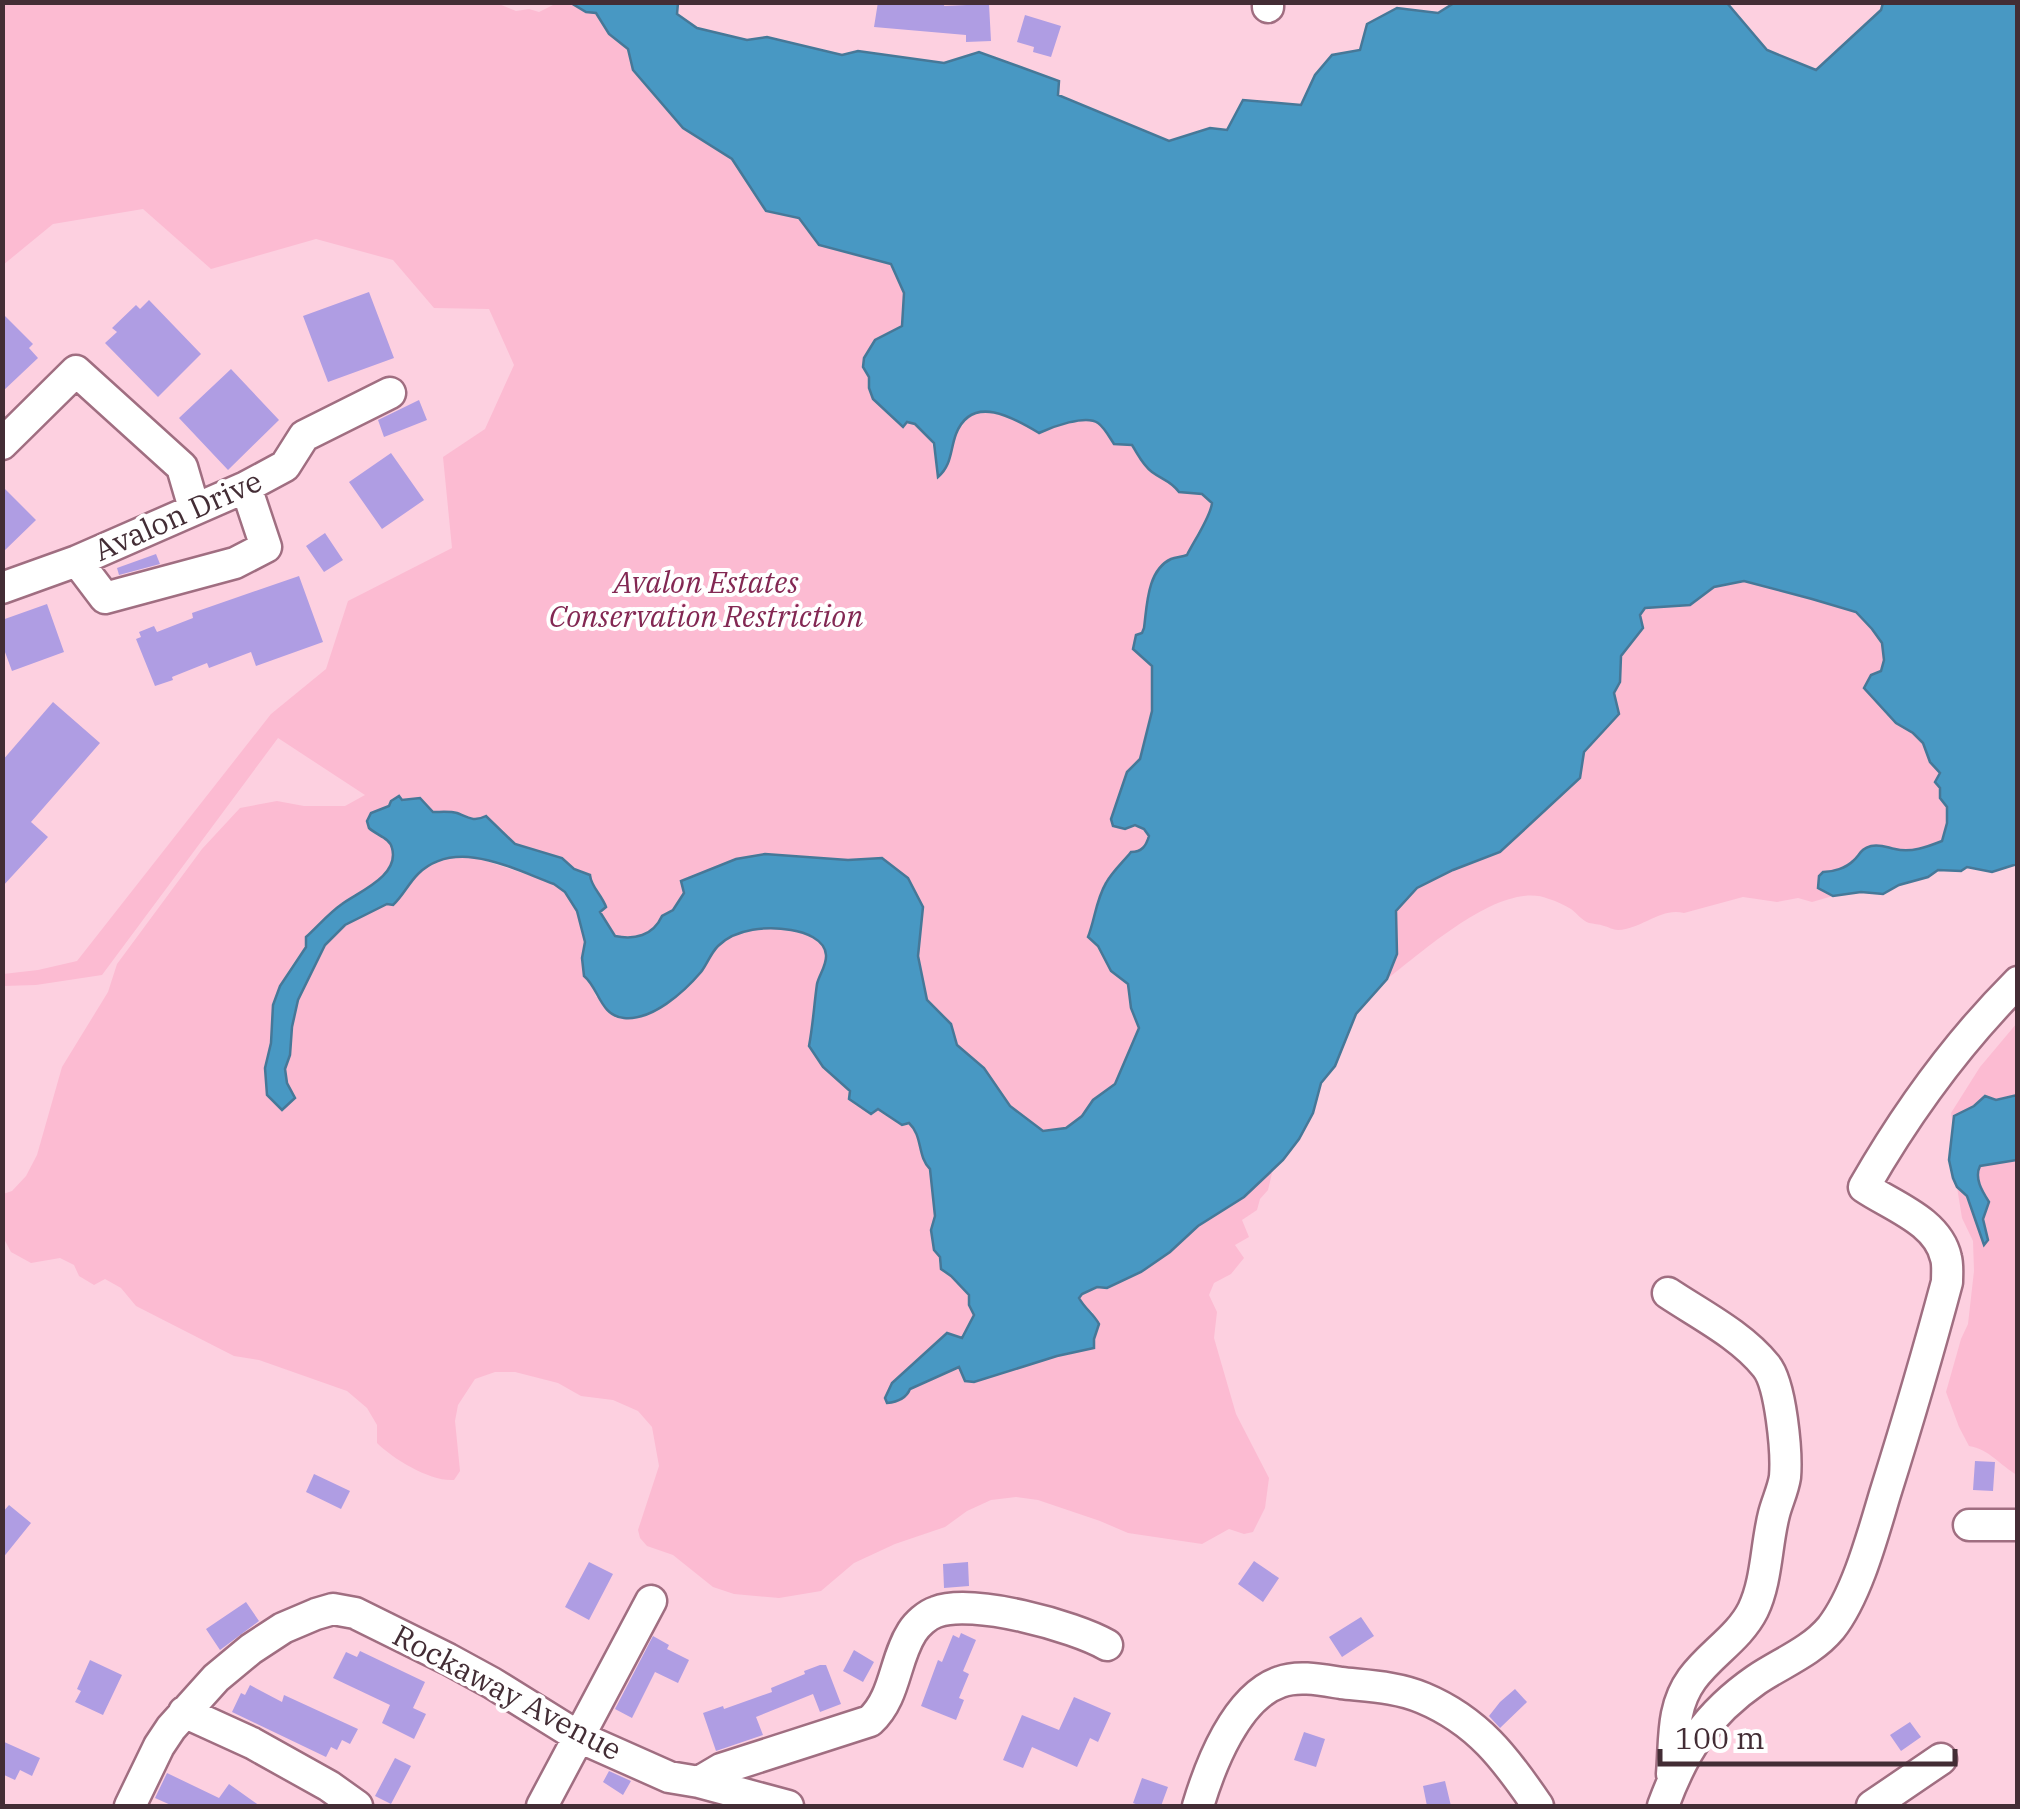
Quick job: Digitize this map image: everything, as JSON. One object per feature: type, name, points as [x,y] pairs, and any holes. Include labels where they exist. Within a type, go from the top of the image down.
[{"type":"street","points":[[2,444],[76,370],[182,468],[194,508]]},
{"type":"street","name":"Avalon Drive","points":[[2,588],[76,562],[246,487],[286,466],[304,436],[390,393]]},
{"type":"street","points":[[76,562],[105,598],[235,563],[266,547],[246,487]]},
{"type":"street","points":[[1667,1797],[1691,1746],[1713,1716],[1754,1681],[1812,1646],[1831,1628],[1846,1603],[1874,1530],[1947,1282],[1946,1259],[1939,1240],[1924,1224],[1864,1187],[1928,1087],[2018,982]]},
{"type":"street","points":[[1667,1797],[1672,1733],[1680,1705],[1692,1680],[1751,1614],[1760,1593],[1774,1513],[1785,1476],[1783,1427],[1774,1380],[1767,1367],[1736,1338],[1668,1293]]},
{"type":"street","points":[[1969,1525],[2018,1524]]},
{"type":"street","points":[[542,1806],[651,1601]]},
{"type":"street","name":"Rockaway Avenue","points":[[184,1712],[216,1678],[270,1636],[316,1614],[343,1610],[492,1683],[579,1737],[669,1776],[788,1806]]},
{"type":"street","points":[[699,1782],[722,1769],[870,1721],[886,1700],[910,1634],[936,1611],[976,1610],[1027,1617],[1090,1635],[1107,1644]]},
{"type":"street","points":[[1198,1806],[1228,1732],[1245,1708],[1278,1682],[1295,1679],[1422,1697],[1487,1738],[1538,1806]]},
{"type":"street","points":[[130,1806],[158,1746],[184,1712],[252,1743],[357,1806]]},
{"type":"street","points":[[1872,1806],[1941,1759]]},
{"type":"green space","name":"Avalon Estates Conservation Restriction","points":[[494,2],[516,11],[539,12],[557,3],[571,3],[596,13],[609,33],[628,49],[633,70],[682,128],[732,159],[766,211],[799,218],[819,245],[891,263],[905,293],[902,326],[875,340],[863,367],[869,377],[869,388],[904,426],[907,422],[917,426],[929,437],[938,477],[955,437],[973,415],[998,414],[1039,433],[1085,420],[1100,425],[1114,444],[1132,445],[1149,469],[1179,492],[1202,494],[1212,503],[1211,513],[1187,556],[1149,591],[1144,628],[1134,649],[1152,666],[1152,711],[1140,759],[1127,772],[1135,825],[1149,836],[1100,899],[1088,937],[1098,946],[1111,971],[1128,984],[1139,1028],[1115,1084],[1066,1128],[1043,1131],[1010,1106],[984,1068],[956,1045],[951,1024],[927,1000],[918,956],[923,907],[882,859],[765,854],[736,859],[681,881],[684,893],[673,910],[648,932],[622,937],[615,936],[600,911],[601,895],[581,870],[562,858],[515,844],[487,816],[475,819],[454,812],[433,812],[420,798],[389,806],[367,821],[369,828],[391,846],[390,865],[379,880],[338,908],[291,967],[273,1006],[265,1068],[295,1098],[285,1069],[292,1027],[298,1000],[325,945],[345,925],[404,894],[416,876],[450,856],[474,857],[555,884],[565,892],[577,911],[585,943],[582,958],[596,997],[699,974],[720,945],[739,934],[784,929],[812,935],[822,943],[826,958],[817,984],[809,1046],[851,1090],[914,1129],[930,1168],[935,1217],[931,1230],[939,1264],[969,1295],[974,1315],[961,1338],[892,1383],[910,1389],[959,1367],[1094,1348],[1093,1312],[1084,1307],[1079,1298],[1082,1294],[1097,1287],[1108,1288],[1141,1272],[1198,1226],[1244,1197],[1273,1169],[1257,1210],[1242,1220],[1249,1237],[1235,1245],[1244,1258],[1231,1274],[1214,1283],[1209,1295],[1217,1312],[1214,1338],[1236,1414],[1269,1478],[1265,1508],[1253,1532],[1244,1534],[1229,1529],[1202,1544],[1128,1533],[1038,1500],[1016,1497],[991,1500],[945,1527],[854,1563],[821,1591],[779,1598],[734,1594],[713,1587],[673,1555],[647,1546],[640,1538],[638,1530],[659,1466],[652,1427],[638,1411],[515,1372],[495,1372],[475,1379],[458,1405],[455,1421],[460,1471],[454,1480],[445,1480],[402,1462],[377,1443],[377,1425],[367,1408],[347,1391],[259,1360],[234,1356],[136,1306],[121,1288],[105,1279],[94,1285],[79,1276],[74,1265],[60,1258],[31,1263],[11,1252],[3,1237],[3,1194],[12,1191],[26,1176],[37,1155],[62,1067],[108,992],[117,964],[202,849],[240,808],[277,801],[304,806],[345,806],[365,795],[278,738],[102,975],[3,986],[3,974],[77,961],[271,714],[326,669],[348,601],[452,548],[443,457],[485,429],[514,365],[489,309],[434,308],[393,260],[316,239],[211,269],[143,209],[53,224],[3,265],[3,3]]},
{"type":"green space","points":[[1745,581],[1856,612],[1872,629],[1882,643],[1884,660],[1866,691],[1896,723],[1923,743],[1930,762],[1940,773],[1941,798],[1947,807],[1942,841],[1924,849],[1896,850],[1887,846],[1857,854],[1843,867],[1824,872],[1818,888],[1833,896],[1812,902],[1743,897],[1684,913],[1667,913],[1618,930],[1589,923],[1549,899],[1509,899],[1464,921],[1387,979],[1397,954],[1396,911],[1417,888],[1500,852],[1580,778],[1584,752],[1618,714],[1614,693],[1620,682],[1620,656],[1643,628],[1640,615],[1645,608],[1690,605],[1714,587]]},
{"type":"green space","points":[[2017,1023],[2017,1095],[1995,1100],[1985,1096],[1954,1116],[1953,1127],[1951,1113],[1980,1067]]},
{"type":"green space","points":[[2017,1160],[2017,1475],[1989,1454],[1969,1446],[1946,1392],[1968,1324],[1974,1271],[1973,1241],[1962,1218],[1957,1187],[1967,1196],[1984,1245],[1988,1240],[1977,1172],[1980,1166]]},
{"type":"water","points":[[571,3],[678,3],[677,14],[697,28],[747,40],[767,37],[842,55],[858,51],[944,63],[979,52],[1059,81],[1058,95],[1169,141],[1210,128],[1227,130],[1243,100],[1301,105],[1315,75],[1332,55],[1360,50],[1367,24],[1397,8],[1438,13],[1454,3],[1727,3],[1767,50],[1816,70],[1881,10],[1883,3],[2017,3],[2017,864],[1992,872],[1967,867],[1961,871],[1938,870],[1883,894],[1833,896],[1818,888],[1823,872],[1847,866],[1867,847],[1925,847],[1942,841],[1947,823],[1947,807],[1935,782],[1940,773],[1930,762],[1923,743],[1896,723],[1864,688],[1871,675],[1881,671],[1882,643],[1856,612],[1744,581],[1714,587],[1690,605],[1645,608],[1640,615],[1643,628],[1621,656],[1620,682],[1614,693],[1619,714],[1584,752],[1580,778],[1500,852],[1417,888],[1396,911],[1397,954],[1387,979],[1356,1014],[1335,1066],[1321,1083],[1313,1113],[1283,1160],[1244,1197],[1198,1226],[1141,1272],[1107,1288],[1097,1287],[1082,1294],[1079,1298],[1099,1324],[1094,1348],[974,1382],[965,1381],[959,1367],[910,1389],[904,1398],[891,1403],[885,1398],[892,1383],[947,1333],[962,1338],[974,1315],[969,1295],[941,1269],[940,1257],[934,1250],[930,1169],[913,1128],[878,1109],[871,1114],[849,1099],[850,1091],[823,1067],[809,1046],[817,984],[826,959],[825,949],[813,937],[772,928],[734,935],[718,946],[701,972],[667,1004],[645,1015],[624,1018],[605,1007],[584,976],[585,942],[577,911],[565,892],[503,864],[450,858],[433,863],[418,874],[393,905],[387,904],[345,925],[325,945],[298,1000],[292,1027],[285,1069],[295,1098],[282,1110],[267,1095],[265,1068],[273,1005],[280,986],[306,947],[306,937],[390,867],[391,845],[369,828],[367,821],[371,813],[389,806],[399,796],[402,800],[420,798],[433,812],[454,812],[475,819],[486,816],[515,844],[562,858],[574,869],[590,875],[606,907],[600,912],[615,936],[622,937],[648,932],[673,910],[684,893],[681,881],[736,859],[765,854],[848,860],[882,858],[908,878],[923,907],[918,956],[927,1000],[951,1024],[957,1045],[984,1068],[1010,1106],[1043,1131],[1066,1128],[1115,1084],[1139,1028],[1128,984],[1111,971],[1098,946],[1088,937],[1106,883],[1131,852],[1143,848],[1149,836],[1135,825],[1125,829],[1113,826],[1111,819],[1127,772],[1140,759],[1152,711],[1152,666],[1133,649],[1136,635],[1144,628],[1157,571],[1171,559],[1187,555],[1212,503],[1202,494],[1179,492],[1149,469],[1132,445],[1114,444],[1100,425],[1086,420],[1039,433],[994,412],[972,414],[956,434],[948,462],[938,477],[934,443],[915,424],[907,422],[903,427],[873,399],[863,367],[875,340],[902,326],[904,293],[891,264],[819,245],[799,218],[766,211],[732,159],[683,128],[633,70],[628,49],[609,34],[596,13]]},
{"type":"water","points":[[2017,1095],[2017,1160],[1980,1166],[1978,1171],[1989,1202],[1983,1219],[1988,1240],[1984,1245],[1967,1196],[1953,1178],[1949,1160],[1954,1116],[1985,1096],[1996,1100]]},
{"type":"building","points":[[878,2],[989,4],[991,41],[966,42],[966,35],[874,27]]},
{"type":"building","points":[[1025,15],[1061,26],[1051,57],[1017,42]]},
{"type":"building","points":[[369,292],[394,358],[328,382],[303,316]]},
{"type":"building","points":[[149,300],[201,354],[158,397],[105,343],[117,332],[112,328],[136,305],[140,309]]},
{"type":"building","points":[[2,313],[33,344],[29,348],[38,358],[2,392]]},
{"type":"building","points":[[231,369],[279,420],[228,470],[179,418]]},
{"type":"building","points":[[419,400],[427,420],[384,437],[378,420]]},
{"type":"building","points":[[391,453],[424,500],[382,529],[349,482]]},
{"type":"building","points":[[2,486],[36,520],[2,553]]},
{"type":"building","points":[[325,533],[343,560],[324,572],[306,546]]},
{"type":"building","points":[[156,554],[160,564],[119,575],[117,568]]},
{"type":"building","points":[[299,576],[323,642],[256,666],[251,652],[209,668],[207,663],[155,686],[136,639],[141,637],[139,632],[154,626],[157,632],[193,618],[192,613]]},
{"type":"building","points":[[47,604],[64,652],[12,671],[2,644],[2,620]]},
{"type":"building","points":[[53,702],[100,743],[31,822],[48,837],[2,887],[2,761]]},
{"type":"building","points":[[1975,1461],[1995,1462],[1993,1491],[1973,1490]]},
{"type":"building","points":[[314,1474],[350,1491],[341,1509],[306,1492]]},
{"type":"building","points":[[9,1505],[31,1523],[2,1559],[2,1513]]},
{"type":"building","points":[[1254,1561],[1279,1578],[1263,1602],[1238,1584]]},
{"type":"building","points":[[589,1562],[613,1574],[589,1620],[565,1607]]},
{"type":"building","points":[[968,1562],[969,1586],[944,1588],[943,1564]]},
{"type":"building","points":[[246,1602],[259,1621],[220,1650],[206,1629]]},
{"type":"building","points":[[1361,1617],[1374,1636],[1342,1657],[1329,1637]]},
{"type":"building","points":[[961,1633],[976,1640],[963,1671],[969,1674],[959,1698],[964,1700],[956,1720],[921,1706],[938,1660],[942,1662],[953,1635],[959,1638]]},
{"type":"building","points":[[653,1636],[669,1645],[667,1649],[689,1660],[678,1683],[655,1672],[632,1718],[615,1709]]},
{"type":"building","points":[[854,1650],[874,1662],[863,1682],[843,1671]]},
{"type":"building","points":[[360,1651],[425,1682],[413,1708],[426,1714],[414,1739],[382,1723],[390,1705],[333,1678],[346,1652],[357,1657]]},
{"type":"building","points":[[90,1660],[122,1675],[103,1715],[75,1702]]},
{"type":"building","points":[[826,1665],[841,1704],[820,1712],[813,1694],[756,1717],[763,1735],[716,1751],[703,1713],[772,1692],[771,1688]]},
{"type":"building","points":[[250,1685],[282,1702],[284,1695],[358,1729],[350,1744],[342,1740],[337,1750],[331,1747],[326,1757],[232,1712],[241,1693],[245,1695]]},
{"type":"building","points":[[1515,1689],[1527,1702],[1500,1728],[1489,1716]]},
{"type":"building","points":[[1074,1697],[1111,1713],[1098,1742],[1090,1738],[1077,1767],[1032,1747],[1023,1768],[1003,1760],[1022,1715],[1059,1730]]},
{"type":"building","points":[[1910,1722],[1921,1737],[1901,1751],[1890,1735]]},
{"type":"building","points":[[1304,1732],[1325,1739],[1316,1767],[1294,1760]]},
{"type":"building","points":[[2,1741],[40,1758],[32,1776],[20,1770],[15,1780],[2,1774]]},
{"type":"building","points":[[395,1758],[411,1766],[391,1804],[375,1796]]},
{"type":"building","points":[[609,1771],[631,1781],[623,1795],[603,1782]]},
{"type":"building","points":[[167,1773],[219,1798],[229,1784],[260,1806],[173,1806],[155,1798]]},
{"type":"building","points":[[1142,1778],[1168,1787],[1161,1806],[1133,1803]]},
{"type":"building","points":[[1445,1781],[1451,1806],[1427,1806],[1423,1786]]}]
